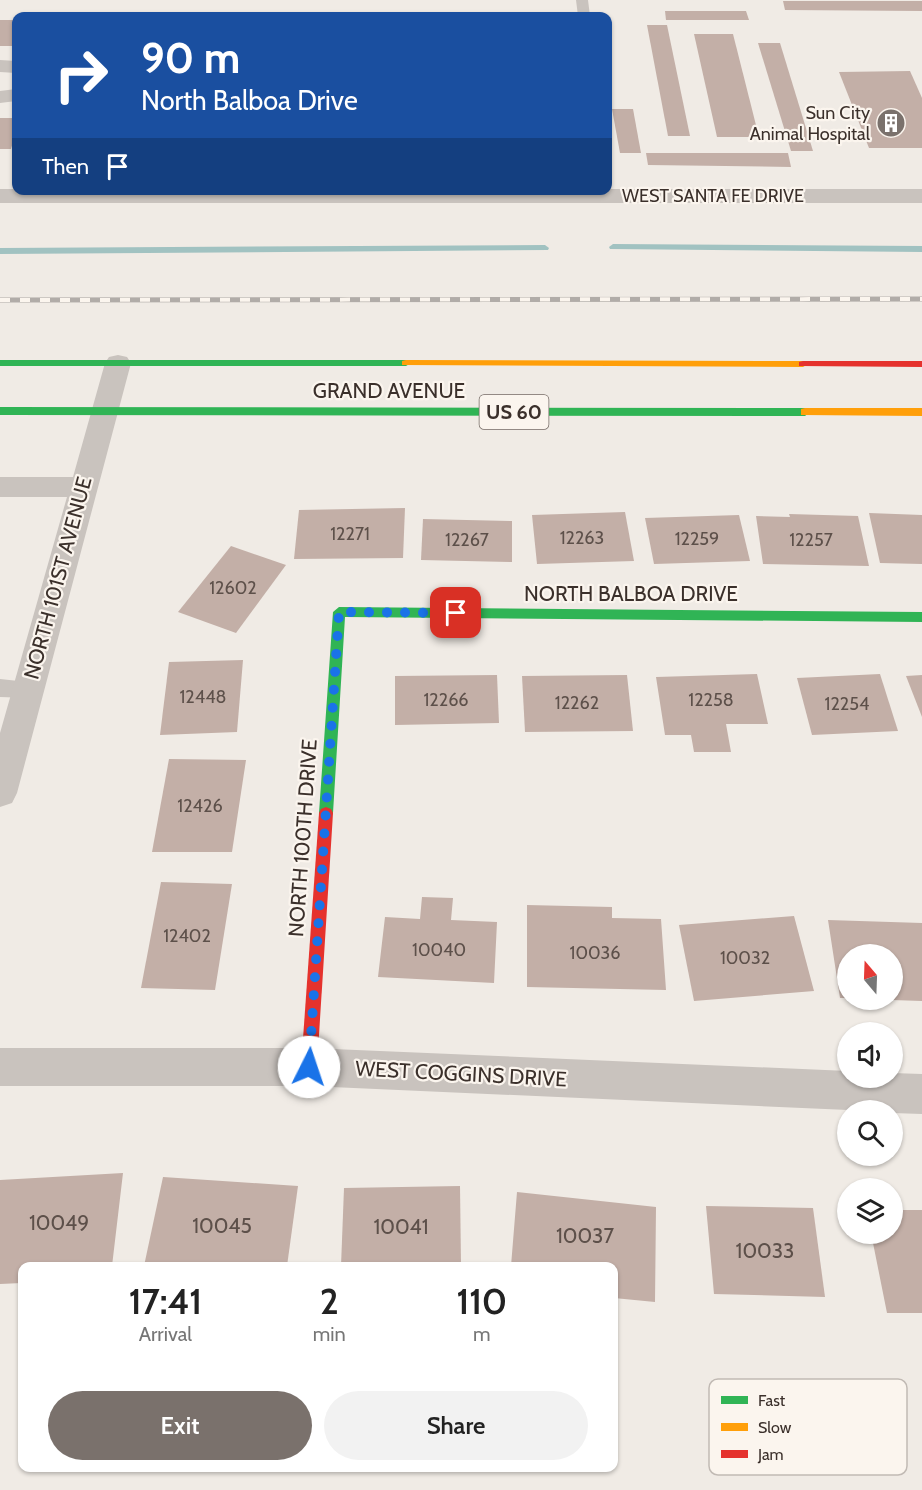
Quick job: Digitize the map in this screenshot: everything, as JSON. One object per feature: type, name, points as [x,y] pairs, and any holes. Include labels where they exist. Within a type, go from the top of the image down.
[{"type":"main road","name":"GRAND AVENUE","points":[[0,363],[922,364]]},
{"type":"main road","name":"GRAND AVENUE","points":[[0,411],[922,412]]},
{"type":"main road","name":"NORTH BALBOA DRIVE","points":[[339,612],[922,617]]},
{"type":"main road","name":"NORTH 100TH DRIVE","points":[[309,1067],[339,612]]},
{"type":"street","name":"WEST SANTA FE DRIVE","points":[[612,193],[922,196]]},
{"type":"street","name":"WEST SANTA FE DRIVE","points":[[0,196],[202,195]]},
{"type":"street","name":"NORTH 101ST AVENUE","points":[[0,793],[14,688],[84,487],[118,363]]},
{"type":"street","points":[[0,487],[84,487]]},
{"type":"street","name":"WEST COGGINS DRIVE","points":[[0,1067],[309,1067],[922,1094]]},
{"type":"building","points":[[783,1],[922,1],[922,11],[785,10]]},
{"type":"building","points":[[665,11],[746,11],[749,20],[666,20]]},
{"type":"building","points":[[0,20],[12,20],[12,46],[0,46]]},
{"type":"building","points":[[647,25],[667,25],[690,136],[668,136]]},
{"type":"building","points":[[694,34],[733,34],[759,137],[717,137]]},
{"type":"building","points":[[758,43],[780,43],[813,151],[791,151]]},
{"type":"building","name":"Sun City Animal Hospital","points":[[910,71],[922,98],[922,148],[869,148],[839,72]]},
{"type":"building","points":[[612,109],[633,109],[641,153],[620,153]]},
{"type":"building","points":[[0,118],[12,118],[11,149],[0,149]]},
{"type":"building","points":[[646,153],[788,153],[791,167],[648,165]]},
{"type":"building","points":[[405,508],[403,558],[294,559],[299,510]]},
{"type":"building","points":[[625,512],[634,561],[537,564],[532,515]]},
{"type":"building","points":[[869,513],[922,515],[922,564],[880,563]]},
{"type":"building","points":[[789,514],[858,516],[869,566],[763,564],[756,516],[790,517]]},
{"type":"building","points":[[739,515],[750,561],[654,564],[645,518]]},
{"type":"building","points":[[423,519],[512,521],[512,562],[421,560]]},
{"type":"building","points":[[231,546],[286,565],[236,633],[178,612]]},
{"type":"building","points":[[243,660],[237,732],[160,735],[169,662]]},
{"type":"building","points":[[757,674],[768,724],[726,724],[731,752],[694,752],[691,735],[665,735],[656,677]]},
{"type":"building","points":[[880,674],[898,731],[812,735],[797,678]]},
{"type":"building","points":[[497,675],[499,723],[395,725],[395,676]]},
{"type":"building","points":[[627,675],[633,731],[525,732],[522,676]]},
{"type":"building","points":[[922,675],[922,717],[906,676]]},
{"type":"building","points":[[169,759],[246,760],[232,852],[152,852]]},
{"type":"building","points":[[161,882],[232,884],[215,990],[141,988]]},
{"type":"building","points":[[422,897],[453,898],[451,920],[497,922],[494,983],[378,977],[385,917],[420,919]]},
{"type":"building","points":[[527,905],[612,907],[612,918],[661,919],[666,990],[527,987]]},
{"type":"building","points":[[794,916],[814,991],[694,1001],[679,925]]},
{"type":"building","points":[[828,920],[922,923],[922,1001],[903,1000],[903,944],[837,944],[837,978]]},
{"type":"building","points":[[123,1173],[112,1262],[18,1262],[18,1283],[0,1284],[0,1180]]},
{"type":"building","points":[[163,1177],[298,1186],[288,1262],[145,1262]]},
{"type":"building","points":[[460,1186],[461,1262],[341,1262],[344,1188]]},
{"type":"building","points":[[517,1192],[656,1207],[655,1302],[618,1298],[618,1262],[511,1262]]},
{"type":"building","points":[[706,1206],[813,1208],[825,1297],[714,1294]]},
{"type":"building","points":[[903,1210],[922,1210],[922,1313],[887,1313],[873,1244],[903,1244]]},
{"type":"waterway","points":[[613,247],[922,249]]},
{"type":"waterway","points":[[0,251],[545,248]]},
{"type":"railway","points":[[0,300],[922,299]]},
{"type":"traffic: fast","points":[[0,363],[406,363]]},
{"type":"traffic: fast","points":[[0,411],[805,412]]},
{"type":"traffic: fast","points":[[326,813],[339,612],[922,617]]},
{"type":"traffic: slow","points":[[406,363],[803,364]]},
{"type":"traffic: slow","points":[[805,412],[922,412]]},
{"type":"traffic: jam","points":[[803,364],[922,364]]},
{"type":"traffic: jam","points":[[309,1067],[326,813]]},
{"type":"place","name":"Sun City Animal Hospital","points":[[891,123]]},
{"type":"route","points":[[309,1067],[339,612],[456,613]]}]
